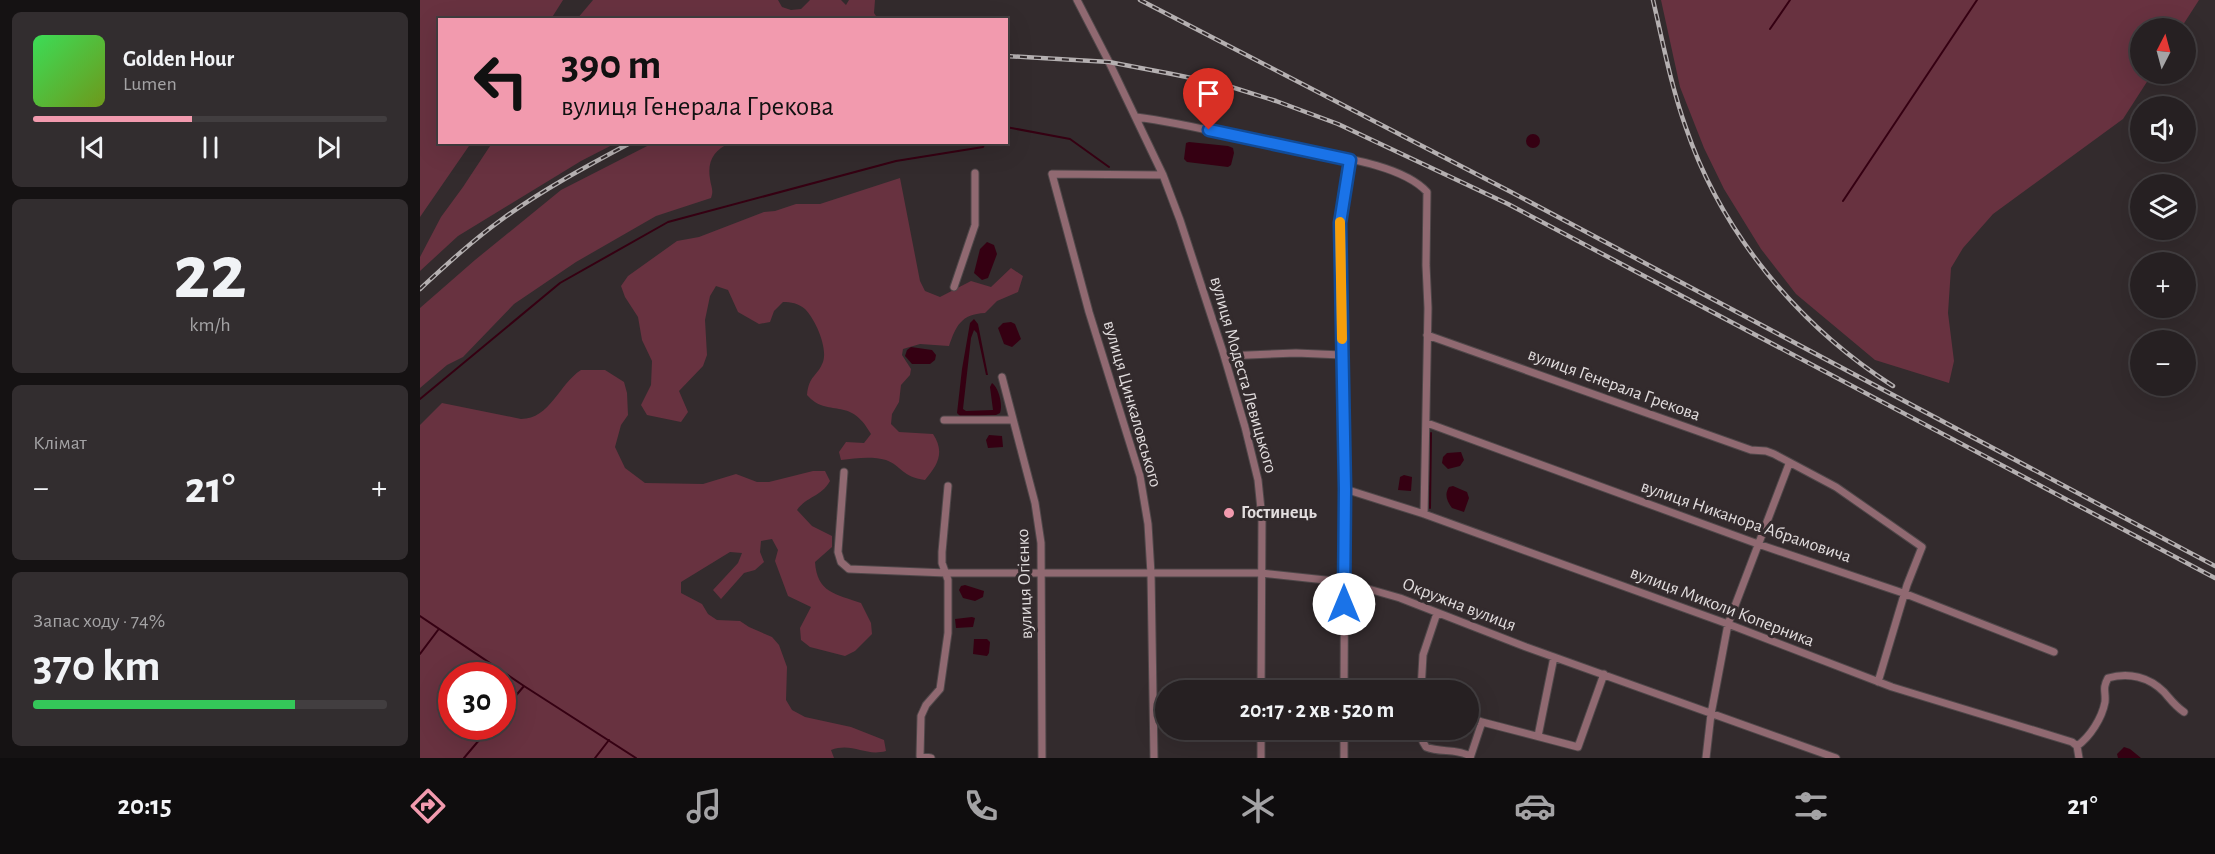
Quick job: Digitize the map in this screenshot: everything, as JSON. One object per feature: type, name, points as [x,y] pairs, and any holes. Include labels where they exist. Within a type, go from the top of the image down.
[{"type":"street","name":"вулиця Модеста Левицького","points":[[1077,0],[1163,175],[1225,356],[1258,480],[1262,519],[1261,680]]},
{"type":"street","points":[[1136,117],[1166,121],[1361,161],[1407,178],[1427,192],[1427,423],[1424,514]]},
{"type":"street","points":[[1344,680],[1345,489],[1340,223],[1350,160]]},
{"type":"street","points":[[954,287],[975,225],[975,173]]},
{"type":"street","name":"вулиця Цинкаловського","points":[[1154,758],[1151,574],[1148,524],[1140,476],[1089,312],[1052,174],[1163,175]]},
{"type":"street","name":"вулиця Генерала Грекова","points":[[1427,335],[1751,450],[1766,451],[1836,487],[1922,547],[1906,594]]},
{"type":"street","points":[[1225,356],[1296,353],[1342,355]]},
{"type":"street","name":"вулиця Огієнко","points":[[1002,377],[1011,420],[1035,503],[1041,543],[1042,758]]},
{"type":"street","points":[[944,420],[1011,420]]},
{"type":"street","name":"вулиця Никанора Абрамовича","points":[[1427,423],[1758,544],[1906,594],[2054,652]]},
{"type":"street","points":[[1706,758],[1728,624],[1789,464]]},
{"type":"street","name":"Окружна вулиця","points":[[844,472],[838,552],[841,562],[849,569],[946,573],[1261,573],[1344,582],[1400,598],[1554,657],[1836,758]]},
{"type":"street","points":[[931,758],[920,756],[921,716],[926,705],[940,689],[948,633],[946,573],[942,563],[942,552],[948,486]]},
{"type":"street","name":"вулиця Миколи Коперника","points":[[1345,489],[1424,514],[1728,624],[1878,682],[2062,738],[2077,746]]},
{"type":"street","points":[[1878,682],[1906,594]]},
{"type":"street","points":[[1422,680],[1423,655],[1437,613]]},
{"type":"street","points":[[1538,736],[1554,657]]},
{"type":"street","points":[[1479,721],[1578,747],[1604,674]]},
{"type":"street","points":[[2079,758],[2077,746],[2085,740],[2102,712],[2105,700],[2103,687],[2108,678],[2126,676],[2141,678],[2157,685],[2174,706],[2184,712]]},
{"type":"street","points":[[1423,740],[1426,747],[1432,750],[1462,752],[1470,757],[1482,722]]},
{"type":"street","points":[[1261,740],[1262,758]]},
{"type":"street","points":[[1344,740],[1344,758]]},
{"type":"shaded area","points":[[420,0],[563,0],[552,18],[438,18],[438,144],[470,144],[420,217]]},
{"type":"shaded area","points":[[593,0],[778,0],[782,7],[791,10],[801,9],[810,0],[841,0],[846,5],[849,0],[875,0],[874,13],[877,18],[578,18]]},
{"type":"shaded area","points":[[1661,0],[2199,0],[2187,18],[2130,18],[2130,84],[2146,84],[2138,96],[2130,96],[2130,108],[2123,119],[1993,214],[1963,248],[1951,268],[1948,313],[1954,361],[1949,383],[1875,360],[1796,294],[1761,249],[1724,189],[1704,148],[1680,87]]},
{"type":"shaded area","points":[[1533,134],[1538,136],[1540,141],[1538,146],[1533,148],[1528,146],[1526,141],[1528,136]]},
{"type":"shaded area","points":[[1186,143],[1233,148],[1231,165],[1228,167],[1187,162],[1184,159]]},
{"type":"shaded area","points":[[491,144],[614,144],[581,161],[458,236],[420,271],[420,257],[441,217]]},
{"type":"shaded area","points":[[651,144],[728,144],[716,153],[711,162],[709,173],[711,198],[656,216],[576,262],[514,304],[463,357],[447,365],[420,388],[420,308],[561,190]]},
{"type":"shaded area","points":[[900,178],[920,281],[925,291],[940,297],[971,281],[991,287],[1011,268],[1023,276],[1018,292],[997,301],[985,313],[970,316],[961,322],[949,346],[920,344],[903,349],[902,355],[911,369],[910,375],[901,385],[899,402],[892,414],[891,424],[899,432],[933,434],[939,447],[939,453],[936,464],[925,480],[907,474],[886,460],[858,458],[841,460],[839,452],[846,442],[864,443],[871,434],[855,415],[823,406],[807,395],[811,380],[823,362],[824,349],[813,319],[805,309],[794,303],[783,302],[774,311],[770,322],[759,324],[738,312],[728,290],[716,286],[710,296],[705,320],[707,355],[703,366],[679,391],[688,412],[681,422],[647,415],[641,405],[651,385],[652,361],[642,340],[638,317],[621,286],[628,276],[677,241],[699,237],[764,212],[796,204],[820,204]]},
{"type":"shaded area","points":[[987,242],[994,245],[997,254],[988,278],[982,280],[974,273],[980,249]]},
{"type":"shaded area","points":[[974,319],[978,324],[988,375],[986,375],[977,333],[974,330],[971,338],[963,409],[966,411],[993,410],[990,387],[992,383],[1001,401],[1001,410],[996,415],[961,417],[957,413],[962,369],[970,323]]},
{"type":"shaded area","points":[[1003,323],[1015,324],[1021,339],[1012,347],[1004,344],[998,328]]},
{"type":"shaded area","points":[[911,347],[932,350],[936,355],[935,360],[930,364],[912,364],[905,356]]},
{"type":"shaded area","points":[[581,370],[605,370],[624,382],[628,415],[621,425],[615,447],[625,468],[645,483],[703,484],[736,474],[757,482],[769,482],[813,471],[825,471],[830,481],[818,494],[797,510],[812,526],[832,536],[832,547],[815,562],[820,580],[829,591],[861,603],[871,623],[872,634],[855,651],[845,656],[810,647],[801,640],[800,628],[811,607],[788,596],[775,561],[778,550],[772,539],[761,541],[760,552],[764,562],[755,570],[744,573],[721,599],[713,590],[738,563],[742,553],[730,552],[681,582],[681,593],[702,604],[708,614],[717,620],[740,621],[772,637],[779,645],[787,667],[786,700],[792,710],[805,717],[851,727],[884,740],[886,751],[872,752],[839,748],[831,750],[834,758],[420,758],[420,425],[442,403],[521,419],[540,413],[573,376]]},
{"type":"shaded area","points":[[989,435],[1002,436],[1003,447],[988,448],[986,440]]},
{"type":"shaded area","points":[[1461,452],[1464,460],[1460,466],[1448,469],[1442,463],[1447,453]]},
{"type":"shaded area","points":[[1404,475],[1412,477],[1411,491],[1398,490],[1400,477]]},
{"type":"shaded area","points":[[1453,486],[1467,492],[1469,498],[1464,512],[1452,508],[1448,500],[1447,490]]},
{"type":"shaded area","points":[[965,585],[984,591],[983,597],[975,601],[963,598],[959,590]]},
{"type":"shaded area","points":[[975,618],[973,627],[956,628],[955,619]]},
{"type":"shaded area","points":[[974,639],[987,639],[990,642],[987,656],[973,654]]},
{"type":"shaded area","points":[[2124,747],[2141,758],[2118,758],[2117,754]]},
{"type":"waterway","points":[[1770,29],[1790,0]]},
{"type":"waterway","points":[[1843,201],[1977,0]]},
{"type":"waterway","points":[[1008,127],[1070,139],[1109,167]]},
{"type":"waterway","points":[[420,399],[560,283],[668,222],[896,161],[983,147],[984,144]]},
{"type":"waterway","points":[[1430,508],[1431,433]]},
{"type":"waterway","points":[[420,616],[636,758]]},
{"type":"waterway","points":[[420,654],[438,630]]},
{"type":"waterway","points":[[516,695],[524,686]]},
{"type":"waterway","points":[[464,758],[479,740]]},
{"type":"waterway","points":[[595,758],[609,740]]},
{"type":"railway","points":[[1140,0],[1511,192],[2215,566]]},
{"type":"railway","points":[[1653,0],[1686,128],[1701,167],[1720,205],[1768,274],[1796,306],[1826,335],[1893,386]]},
{"type":"railway","points":[[1008,56],[1109,62],[1172,74],[1225,85],[1338,124],[1508,204],[2215,578]]},
{"type":"railway","points":[[420,289],[469,245],[517,209],[628,144]]},
{"type":"slow traffic","points":[[1340,222],[1342,339]]},
{"type":"place","name":"Гостинець","points":[[1229,513]]},
{"type":"route","points":[[1209,130],[1350,160],[1340,223],[1345,489],[1344,604]]}]
